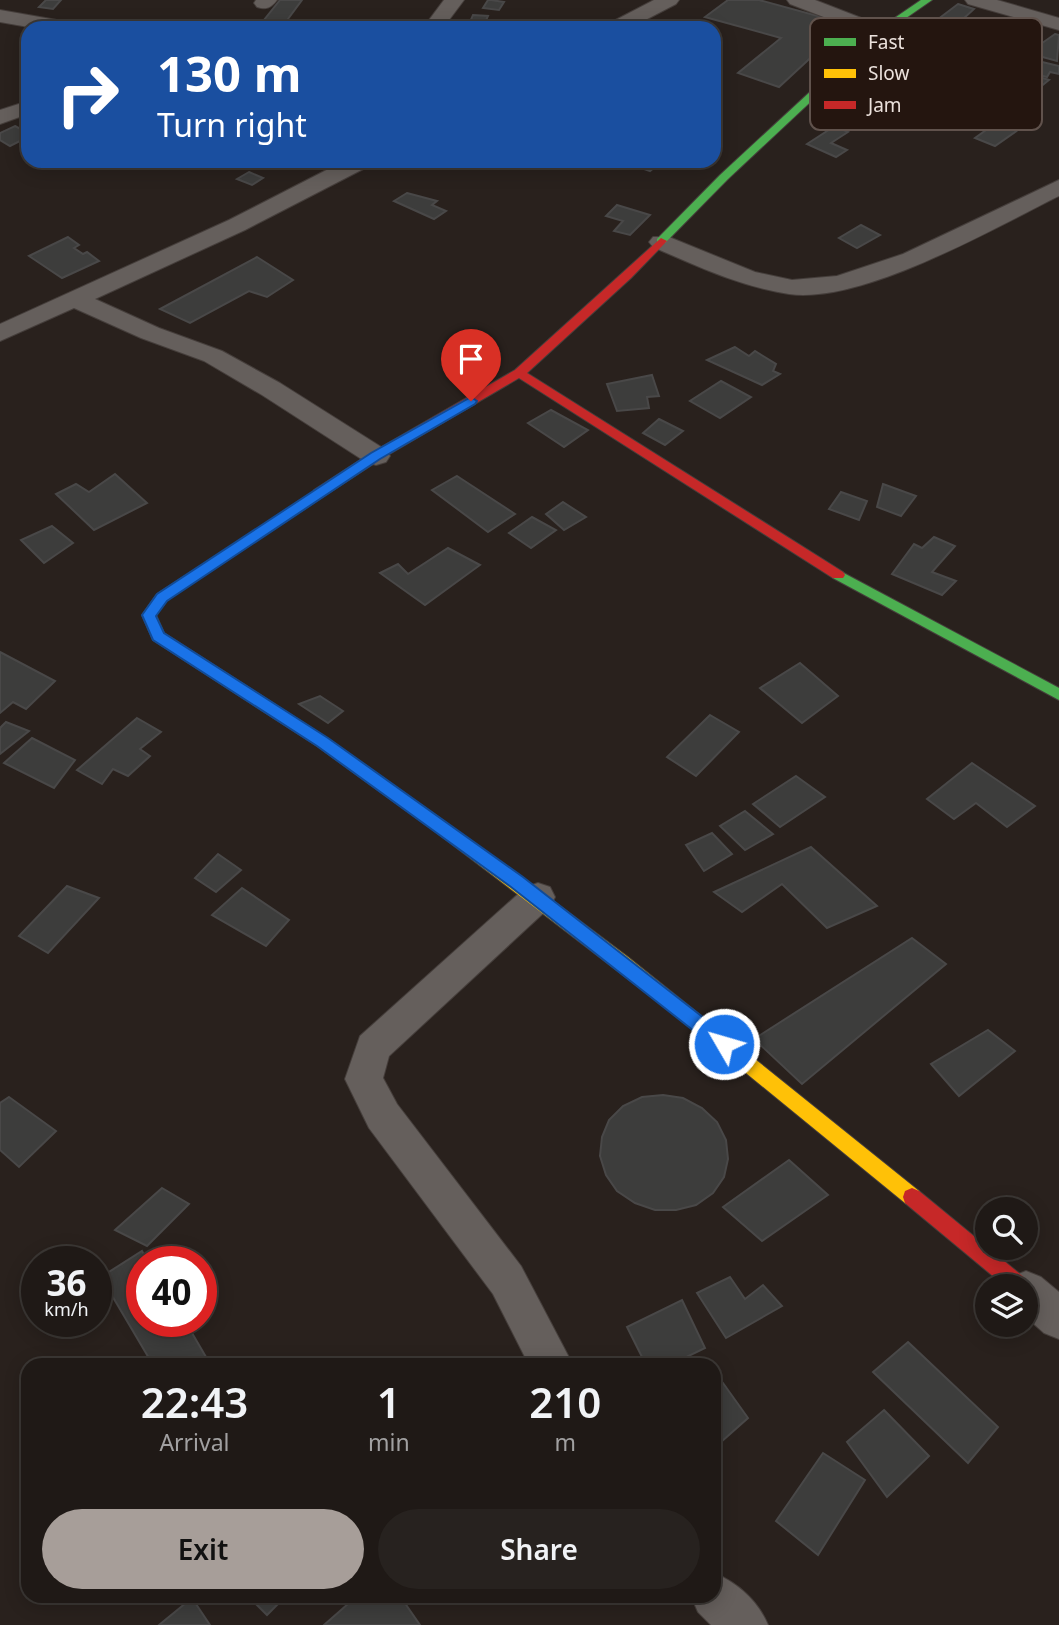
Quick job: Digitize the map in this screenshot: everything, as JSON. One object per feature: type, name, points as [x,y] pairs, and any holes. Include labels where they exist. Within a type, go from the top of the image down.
[{"type":"street","points":[[8,17],[39,0]]},
{"type":"street","points":[[438,21],[454,0]]},
{"type":"street","points":[[628,21],[669,0]]},
{"type":"street","points":[[797,0],[844,18]]},
{"type":"street","points":[[901,18],[928,0]]},
{"type":"street","points":[[975,0],[1038,18]]},
{"type":"street","points":[[8,17],[30,21]]},
{"type":"street","points":[[1042,19],[1059,24]]},
{"type":"street","points":[[810,97],[724,177],[627,276],[519,373],[376,456],[162,597],[149,615],[158,636],[322,742],[538,897],[807,1110],[1005,1274]]},
{"type":"street","points":[[0,117],[21,110]]},
{"type":"street","points":[[0,333],[237,225],[347,168]]},
{"type":"street","points":[[661,242],[748,278],[792,287],[840,283],[912,259],[1059,187]]},
{"type":"street","points":[[74,299],[150,333],[213,356],[271,389],[376,456]]},
{"type":"street","points":[[519,373],[832,572],[1059,695]]},
{"type":"street","points":[[538,897],[373,1047],[363,1079],[383,1116],[507,1280],[548,1358]]},
{"type":"street","points":[[1038,1302],[1059,1319]]},
{"type":"street","points":[[721,1602],[746,1625]]},
{"type":"building","points":[[46,0],[61,0],[53,9],[39,7]]},
{"type":"building","points":[[280,0],[302,0],[286,21],[264,20]]},
{"type":"building","points":[[488,0],[504,2],[499,10],[483,8]]},
{"type":"building","points":[[728,0],[759,0],[825,18],[810,18],[810,58],[779,87],[738,73],[781,38],[705,17]]},
{"type":"building","points":[[958,4],[974,9],[964,18],[940,18]]},
{"type":"building","points":[[473,15],[488,16],[486,21],[470,21]]},
{"type":"building","points":[[1055,34],[1059,35],[1057,61],[1042,57],[1042,43]]},
{"type":"building","points":[[1042,62],[1059,66],[1059,74],[1050,72],[1047,77],[1042,76]]},
{"type":"building","points":[[15,126],[21,129],[21,140],[10,146],[0,140],[0,133]]},
{"type":"building","points":[[829,130],[848,132],[831,143],[847,150],[836,157],[807,144]]},
{"type":"building","points":[[986,130],[1018,130],[995,146],[975,138]]},
{"type":"building","points":[[249,172],[263,178],[252,185],[237,179]]},
{"type":"building","points":[[407,193],[437,201],[432,205],[446,211],[434,219],[394,201]]},
{"type":"building","points":[[617,205],[650,215],[630,235],[614,231],[623,221],[606,216]]},
{"type":"building","points":[[861,225],[880,235],[857,248],[839,238]]},
{"type":"building","points":[[68,237],[79,245],[74,248],[83,254],[87,252],[99,261],[62,278],[29,256]]},
{"type":"building","points":[[257,257],[293,280],[267,297],[249,291],[190,323],[160,309]]},
{"type":"building","points":[[735,347],[749,356],[755,351],[776,364],[773,371],[780,374],[762,385],[707,360]]},
{"type":"building","points":[[652,375],[659,396],[647,397],[649,408],[617,411],[607,384]]},
{"type":"building","points":[[721,381],[751,397],[720,418],[690,401]]},
{"type":"building","points":[[551,410],[588,430],[564,447],[528,423]]},
{"type":"building","points":[[659,419],[683,431],[665,445],[643,433]]},
{"type":"building","points":[[115,474],[147,503],[94,530],[56,494],[76,484],[89,492]]},
{"type":"building","points":[[457,476],[515,514],[488,532],[432,490]]},
{"type":"building","points":[[883,484],[916,496],[901,516],[877,507]]},
{"type":"building","points":[[841,492],[867,501],[859,520],[829,509]]},
{"type":"building","points":[[563,502],[586,517],[564,530],[546,514]]},
{"type":"building","points":[[532,517],[556,530],[531,548],[509,533]]},
{"type":"building","points":[[52,526],[73,543],[44,563],[21,540]]},
{"type":"building","points":[[934,537],[955,546],[932,572],[956,581],[942,595],[892,574],[914,544],[922,548]]},
{"type":"building","points":[[448,548],[480,565],[425,605],[380,573],[398,564],[408,574]]},
{"type":"building","points":[[0,652],[55,681],[26,709],[13,702],[0,713]]},
{"type":"building","points":[[800,663],[838,696],[802,723],[760,688]]},
{"type":"building","points":[[320,696],[343,711],[328,723],[299,704]]},
{"type":"building","points":[[710,715],[739,732],[696,776],[667,757]]},
{"type":"building","points":[[137,718],[161,732],[140,749],[150,756],[128,776],[113,769],[102,784],[77,770]]},
{"type":"building","points":[[6,722],[29,731],[0,754],[0,728]]},
{"type":"building","points":[[32,738],[75,760],[54,788],[4,763]]},
{"type":"building","points":[[972,763],[1035,806],[1007,827],[976,803],[954,819],[927,799]]},
{"type":"building","points":[[796,776],[825,797],[780,827],[753,804]]},
{"type":"building","points":[[745,811],[773,834],[745,850],[720,826]]},
{"type":"building","points":[[712,833],[732,854],[704,871],[686,845]]},
{"type":"building","points":[[811,847],[877,906],[827,928],[782,884],[742,912],[714,892]]},
{"type":"building","points":[[218,854],[241,870],[216,892],[195,878]]},
{"type":"building","points":[[67,886],[99,898],[48,953],[19,936]]},
{"type":"building","points":[[242,888],[289,920],[266,946],[212,915]]},
{"type":"building","points":[[912,938],[946,964],[802,1084],[754,1039]]},
{"type":"building","points":[[988,1030],[1015,1051],[959,1096],[931,1064]]},
{"type":"building","points":[[663,1095],[683,1098],[702,1108],[717,1122],[726,1140],[728,1159],[724,1177],[713,1193],[696,1205],[676,1210],[655,1210],[635,1203],[617,1191],[606,1175],[600,1156],[602,1137],[609,1120],[623,1106],[642,1097]]},
{"type":"building","points":[[9,1097],[56,1131],[19,1167],[0,1150],[0,1103]]},
{"type":"building","points":[[789,1160],[828,1195],[762,1241],[723,1207]]},
{"type":"building","points":[[162,1188],[189,1204],[147,1246],[115,1230]]},
{"type":"building","points":[[126,1261],[126,1319],[112,1296],[112,1270]]},
{"type":"building","points":[[730,1277],[745,1299],[763,1285],[782,1306],[726,1338],[697,1293]]},
{"type":"building","points":[[682,1300],[705,1348],[684,1358],[642,1358],[627,1327]]},
{"type":"building","points":[[136,1337],[194,1337],[206,1357],[204,1358],[149,1358]]},
{"type":"building","points":[[908,1342],[998,1427],[968,1463],[873,1372]]},
{"type":"building","points":[[723,1383],[748,1418],[721,1442]]},
{"type":"building","points":[[884,1410],[929,1456],[887,1497],[847,1442]]},
{"type":"building","points":[[823,1453],[865,1480],[818,1555],[776,1521]]},
{"type":"building","points":[[186,1603],[195,1603],[210,1625],[159,1625]]},
{"type":"building","points":[[255,1603],[279,1603],[267,1615]]},
{"type":"building","points":[[349,1603],[405,1603],[420,1625],[324,1625]]},
{"type":"traffic: fast","points":[[901,18],[927,0]]},
{"type":"traffic: fast","points":[[661,241],[724,177],[810,97]]},
{"type":"traffic: fast","points":[[319,493],[162,597],[149,615],[158,636],[322,742],[442,828]]},
{"type":"traffic: fast","points":[[838,575],[1059,695]]},
{"type":"traffic: slow","points":[[442,828],[680,1008],[912,1197]]},
{"type":"traffic: jam","points":[[319,493],[376,456],[519,373],[627,276],[661,241]]},
{"type":"traffic: jam","points":[[519,373],[838,575]]},
{"type":"traffic: jam","points":[[912,1197],[1005,1274]]},
{"type":"route","points":[[471,401],[376,456],[162,597],[149,615],[158,636],[322,742],[517,882],[724,1044]]}]
